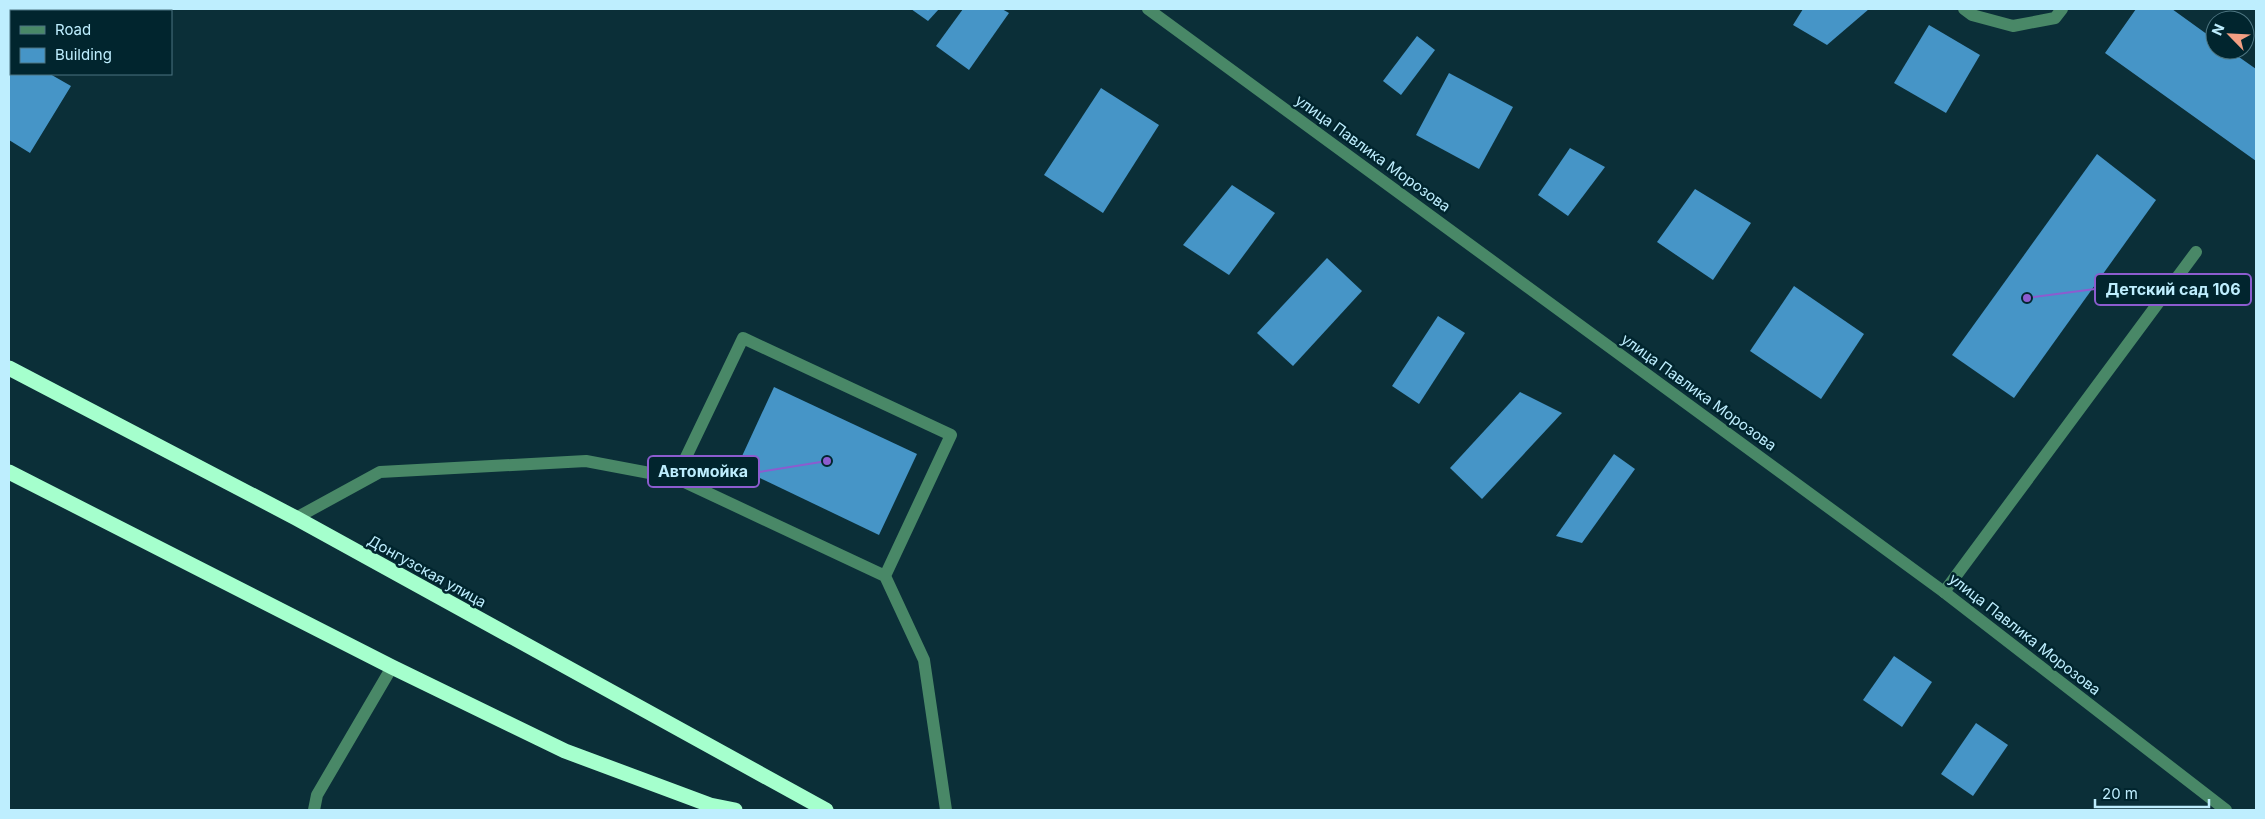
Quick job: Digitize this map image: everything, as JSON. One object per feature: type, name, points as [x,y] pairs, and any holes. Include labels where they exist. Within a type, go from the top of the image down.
[{"type":"highway","name":"Донгузская улица","points":[[9,368],[296,518],[826,810]]},
{"type":"highway","points":[[9,472],[392,667],[565,751],[710,805],[735,810]]},
{"type":"street","name":"улица Павлика Морозова","points":[[1148,9],[1944,592],[2226,810]]},
{"type":"street","points":[[1964,9],[1972,15],[2014,26],[2055,18],[2062,9]]},
{"type":"street","points":[[1944,592],[2196,252]]},
{"type":"street","points":[[676,478],[744,338],[951,435],[885,576]]},
{"type":"street","points":[[296,518],[380,472],[586,461],[676,478],[885,576],[924,660],[946,810]]},
{"type":"street","points":[[314,810],[317,795],[392,667]]},
{"type":"building","points":[[911,9],[939,9],[928,21]]},
{"type":"building","points":[[963,9],[1002,9],[1009,13],[969,70],[936,46]]},
{"type":"building","points":[[1803,9],[1869,9],[1827,45],[1793,25]]},
{"type":"building","points":[[2136,9],[2172,9],[2205,33],[2205,60],[2243,60],[2256,69],[2256,161],[2105,53]]},
{"type":"building","points":[[1929,25],[1980,55],[1946,113],[1894,83]]},
{"type":"building","points":[[1417,36],[1435,50],[1401,95],[1383,81]]},
{"type":"building","points":[[10,72],[10,75],[52,75],[71,86],[30,153],[9,140]]},
{"type":"building","points":[[1449,73],[1513,107],[1479,169],[1416,135]]},
{"type":"building","points":[[1101,88],[1159,125],[1103,213],[1044,175]]},
{"type":"building","points":[[1570,148],[1605,167],[1568,216],[1538,195]]},
{"type":"building","points":[[2097,154],[2156,200],[2014,398],[1952,355]]},
{"type":"building","points":[[1232,185],[1275,213],[1229,275],[1183,245]]},
{"type":"building","points":[[1695,189],[1751,223],[1713,280],[1657,242]]},
{"type":"building","points":[[1327,258],[1362,291],[1293,366],[1257,333]]},
{"type":"building","points":[[1794,286],[1864,334],[1821,399],[1750,351]]},
{"type":"building","points":[[1438,316],[1465,333],[1419,404],[1392,386]]},
{"type":"building","points":[[774,387],[917,454],[879,535],[737,467]]},
{"type":"building","points":[[1520,392],[1562,413],[1482,499],[1450,468]]},
{"type":"building","points":[[1614,454],[1635,469],[1582,543],[1556,536]]},
{"type":"building","points":[[1894,656],[1932,682],[1902,727],[1863,700]]},
{"type":"building","points":[[1976,723],[2008,745],[1973,796],[1941,774]]},
{"type":"place","name":"Детский сад 106","points":[[2027,298]]},
{"type":"place","name":"Автомойка","points":[[827,461]]}]
